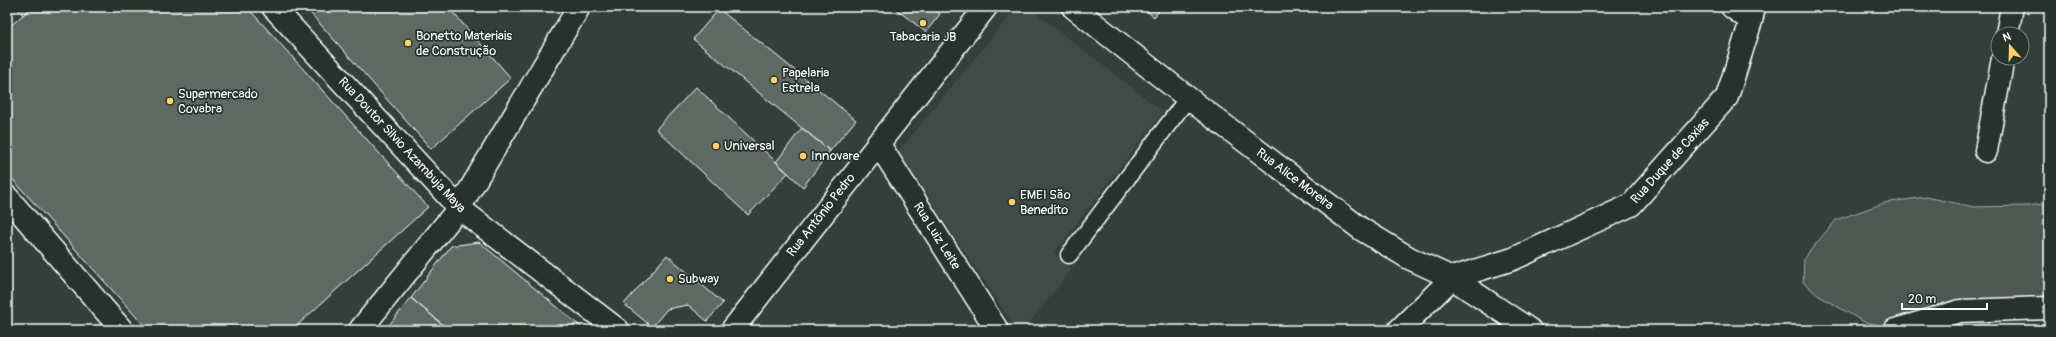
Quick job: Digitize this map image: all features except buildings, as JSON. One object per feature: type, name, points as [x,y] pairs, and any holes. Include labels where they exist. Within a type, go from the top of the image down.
[{"type":"street","name":"Rua Doutor Silvio Azambuja Maya","points":[[273,7],[458,208],[618,330]]},
{"type":"street","points":[[360,330],[458,208],[579,7]]},
{"type":"street","name":"Rua Antônio Pedro","points":[[732,330],[986,7]]},
{"type":"street","name":"Rua Alice Moreira","points":[[1073,7],[1188,98],[1361,229],[1409,258],[1452,278],[1530,330]]},
{"type":"street","points":[[1732,7],[1753,14]]},
{"type":"street","points":[[2008,26],[2012,7]]},
{"type":"street","name":"Rua Duque de Caxias","points":[[1452,278],[1512,259],[1631,205],[1727,97],[1753,14]]},
{"type":"street","points":[[1986,151],[2002,66]]},
{"type":"street","name":"Rua Luiz Leite","points":[[878,143],[997,330]]},
{"type":"street","points":[[7,197],[122,330]]},
{"type":"street","points":[[1399,330],[1452,278]]},
{"type":"street","points":[[1895,330],[1960,311],[2049,308]]},
{"type":"lane","points":[[1069,255],[1188,98]]},
{"type":"shaded area","name":"EMEI São Benedito","points":[[1017,7],[1028,7],[1163,112],[1054,253],[1072,269],[1024,330],[1017,330],[898,152]]},
{"type":"shaded area","points":[[1926,197],[1974,207],[2028,206],[2049,203],[2049,305],[1968,328],[1907,330],[1864,322],[1819,296],[1803,282],[1804,258],[1836,220],[1884,203]]},
{"type":"place","name":"Tabacaria JB","points":[[923,23]]},
{"type":"place","name":"Bonetto Materiais de Construção","points":[[408,43]]},
{"type":"place","name":"Papelaria Estrela","points":[[774,80]]},
{"type":"place","name":"Supermercado Covabra","points":[[170,101]]},
{"type":"place","name":"Universal","points":[[716,146]]},
{"type":"place","name":"Innovare","points":[[803,156]]},
{"type":"place","name":"EMEI São Benedito","points":[[1012,202]]},
{"type":"place","name":"Subway","points":[[670,279]]}]
